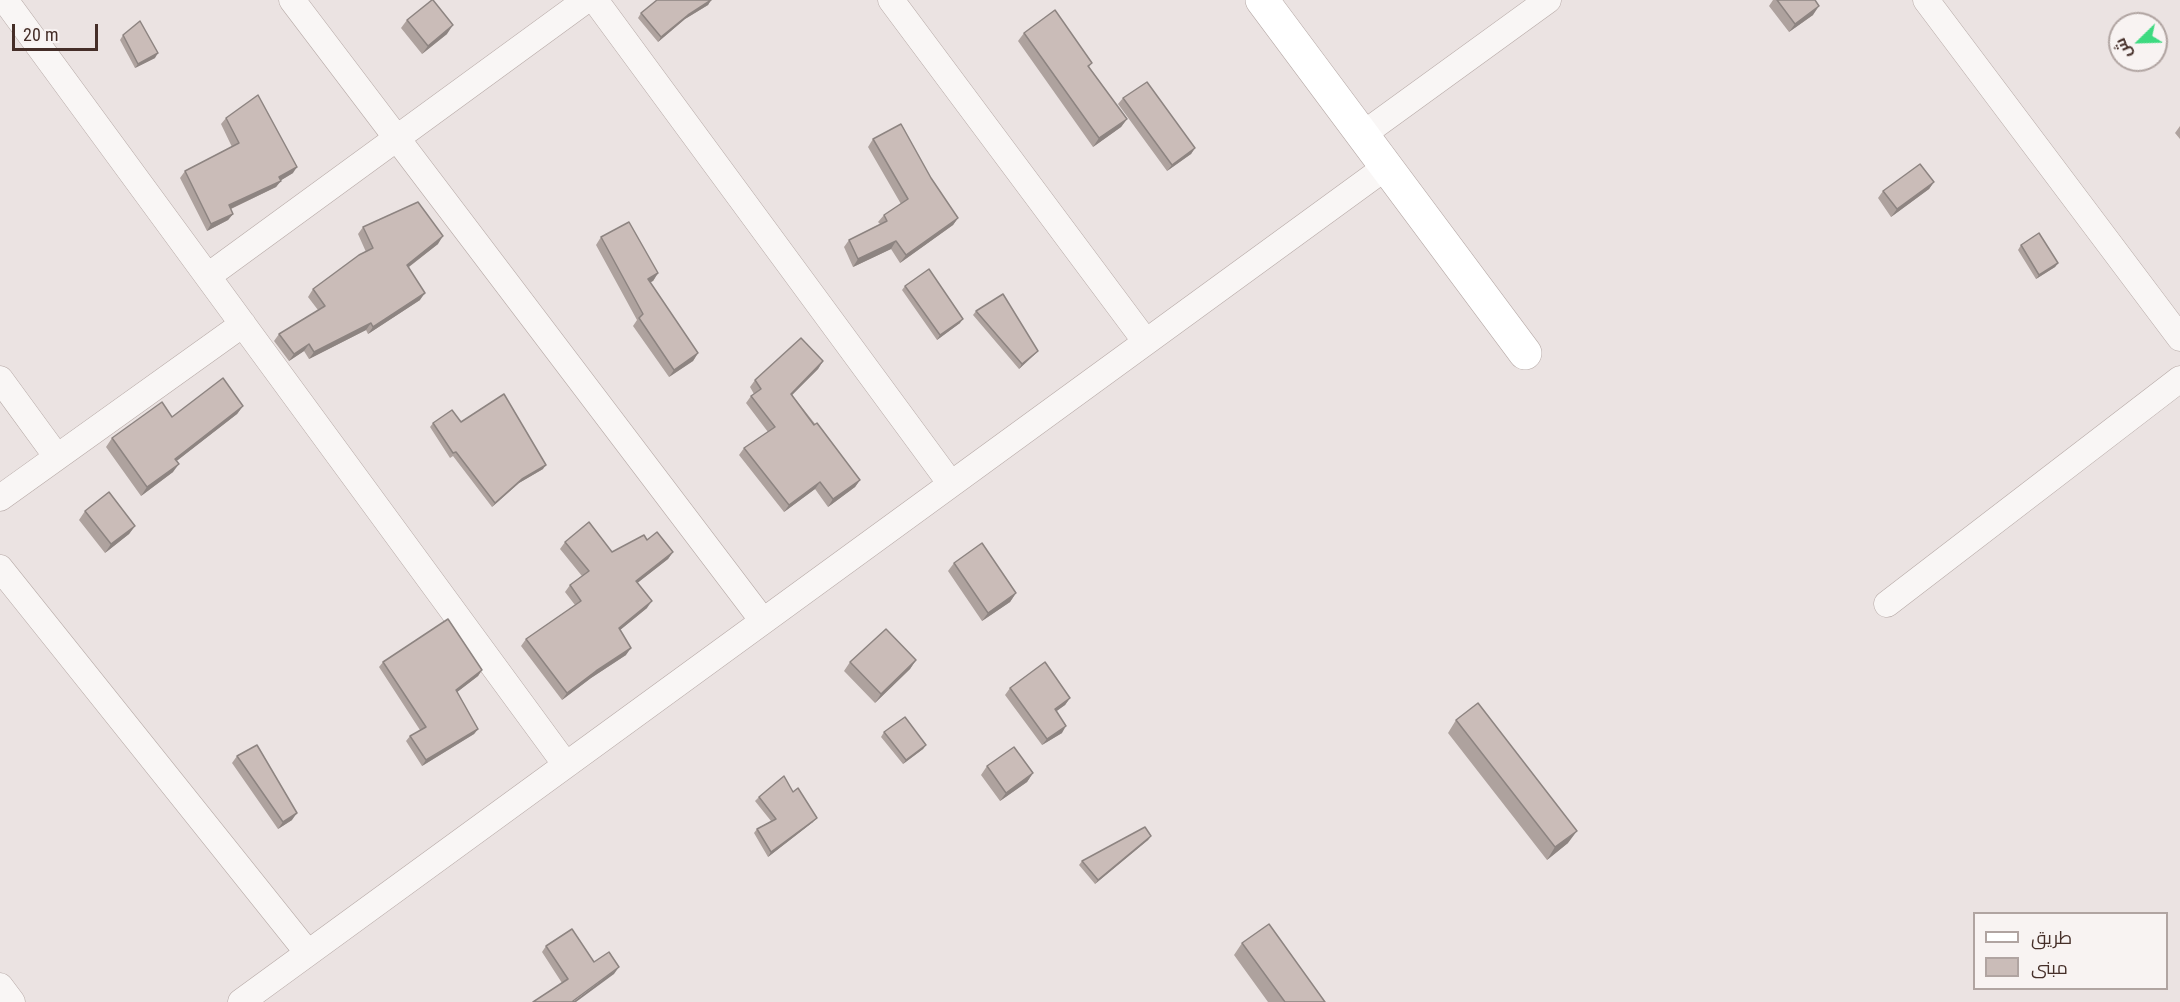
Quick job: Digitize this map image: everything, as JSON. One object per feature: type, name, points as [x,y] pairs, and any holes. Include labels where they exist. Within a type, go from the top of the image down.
[{"type":"street","points":[[5,0],[566,765]]},
{"type":"street","points":[[292,0],[763,621]]},
{"type":"street","points":[[208,276],[586,0]]},
{"type":"street","points":[[595,0],[951,484]]},
{"type":"street","points":[[891,0],[1146,342]]},
{"type":"street","points":[[1262,0],[1525,353]]},
{"type":"street","points":[[1362,135],[1548,0]]},
{"type":"street","points":[[1926,0],[2180,338]]},
{"type":"street","points":[[241,1002],[1386,167]]},
{"type":"street","points":[[0,498],[243,324]]},
{"type":"street","points":[[0,378],[57,457]]},
{"type":"street","points":[[1887,604],[2180,379]]},
{"type":"street","points":[[0,568],[308,953]]},
{"type":"street","points":[[0,986],[12,1002]]},
{"type":"building","points":[[432,0],[453,25],[428,46],[407,20]]},
{"type":"building","points":[[657,0],[711,0],[661,37],[641,13]]},
{"type":"building","points":[[1777,0],[1815,0],[1819,6],[1795,24]]},
{"type":"building","points":[[1055,10],[1092,63],[1088,66],[1127,119],[1099,138],[1024,33]]},
{"type":"building","points":[[140,21],[158,53],[138,64],[123,35]]},
{"type":"building","points":[[1147,82],[1195,148],[1172,165],[1123,98]]},
{"type":"building","points":[[258,95],[297,167],[279,177],[281,181],[229,205],[233,214],[211,224],[185,171],[239,143],[226,118]]},
{"type":"building","points":[[901,124],[931,178],[958,218],[906,255],[896,241],[858,259],[849,240],[887,221],[884,215],[908,199],[873,139]]},
{"type":"building","points":[[1920,164],[1934,182],[1897,209],[1883,191]]},
{"type":"building","points":[[418,202],[443,236],[407,265],[425,293],[373,327],[371,323],[314,352],[309,344],[294,354],[279,334],[325,306],[313,289],[359,255],[373,248],[363,227]]},
{"type":"building","points":[[629,222],[658,273],[648,279],[698,353],[674,370],[639,318],[643,314],[601,237]]},
{"type":"building","points":[[2039,233],[2058,263],[2039,275],[2021,245]]},
{"type":"building","points":[[929,269],[963,319],[940,335],[905,286]]},
{"type":"building","points":[[1003,294],[1038,351],[1022,364],[976,311]]},
{"type":"building","points":[[801,338],[823,361],[791,394],[814,425],[817,423],[860,480],[833,499],[820,482],[789,505],[744,448],[775,427],[751,396],[761,389],[755,380]]},
{"type":"building","points":[[223,378],[243,406],[175,459],[179,464],[147,487],[112,438],[162,402],[172,417]]},
{"type":"building","points":[[504,394],[546,465],[522,479],[495,503],[456,452],[453,453],[433,423],[452,410],[461,422]]},
{"type":"building","points":[[109,492],[135,526],[111,544],[85,511]]},
{"type":"building","points":[[589,522],[612,552],[644,535],[647,540],[657,532],[673,552],[636,581],[652,601],[619,628],[631,648],[567,693],[526,639],[581,601],[570,585],[589,571],[565,542]]},
{"type":"building","points":[[982,543],[1016,593],[988,613],[954,563]]},
{"type":"building","points":[[448,619],[482,670],[456,690],[478,729],[426,760],[410,736],[426,727],[383,662]]},
{"type":"building","points":[[886,629],[916,660],[881,694],[850,662]]},
{"type":"building","points":[[1045,662],[1070,698],[1055,709],[1066,726],[1047,739],[1010,688]]},
{"type":"building","points":[[1478,703],[1577,831],[1555,847],[1456,720]]},
{"type":"building","points":[[905,717],[926,745],[906,760],[884,732]]},
{"type":"building","points":[[257,745],[297,813],[283,822],[237,756]]},
{"type":"building","points":[[1014,747],[1033,773],[1006,793],[987,766]]},
{"type":"building","points":[[784,776],[793,792],[798,788],[817,818],[771,852],[757,829],[776,819],[759,797]]},
{"type":"building","points":[[1145,827],[1151,836],[1098,880],[1082,861]]},
{"type":"building","points":[[1269,924],[1325,1002],[1285,1002],[1242,943]]},
{"type":"building","points":[[572,929],[594,962],[609,952],[619,967],[574,1002],[533,1002],[568,979],[546,946]]}]
